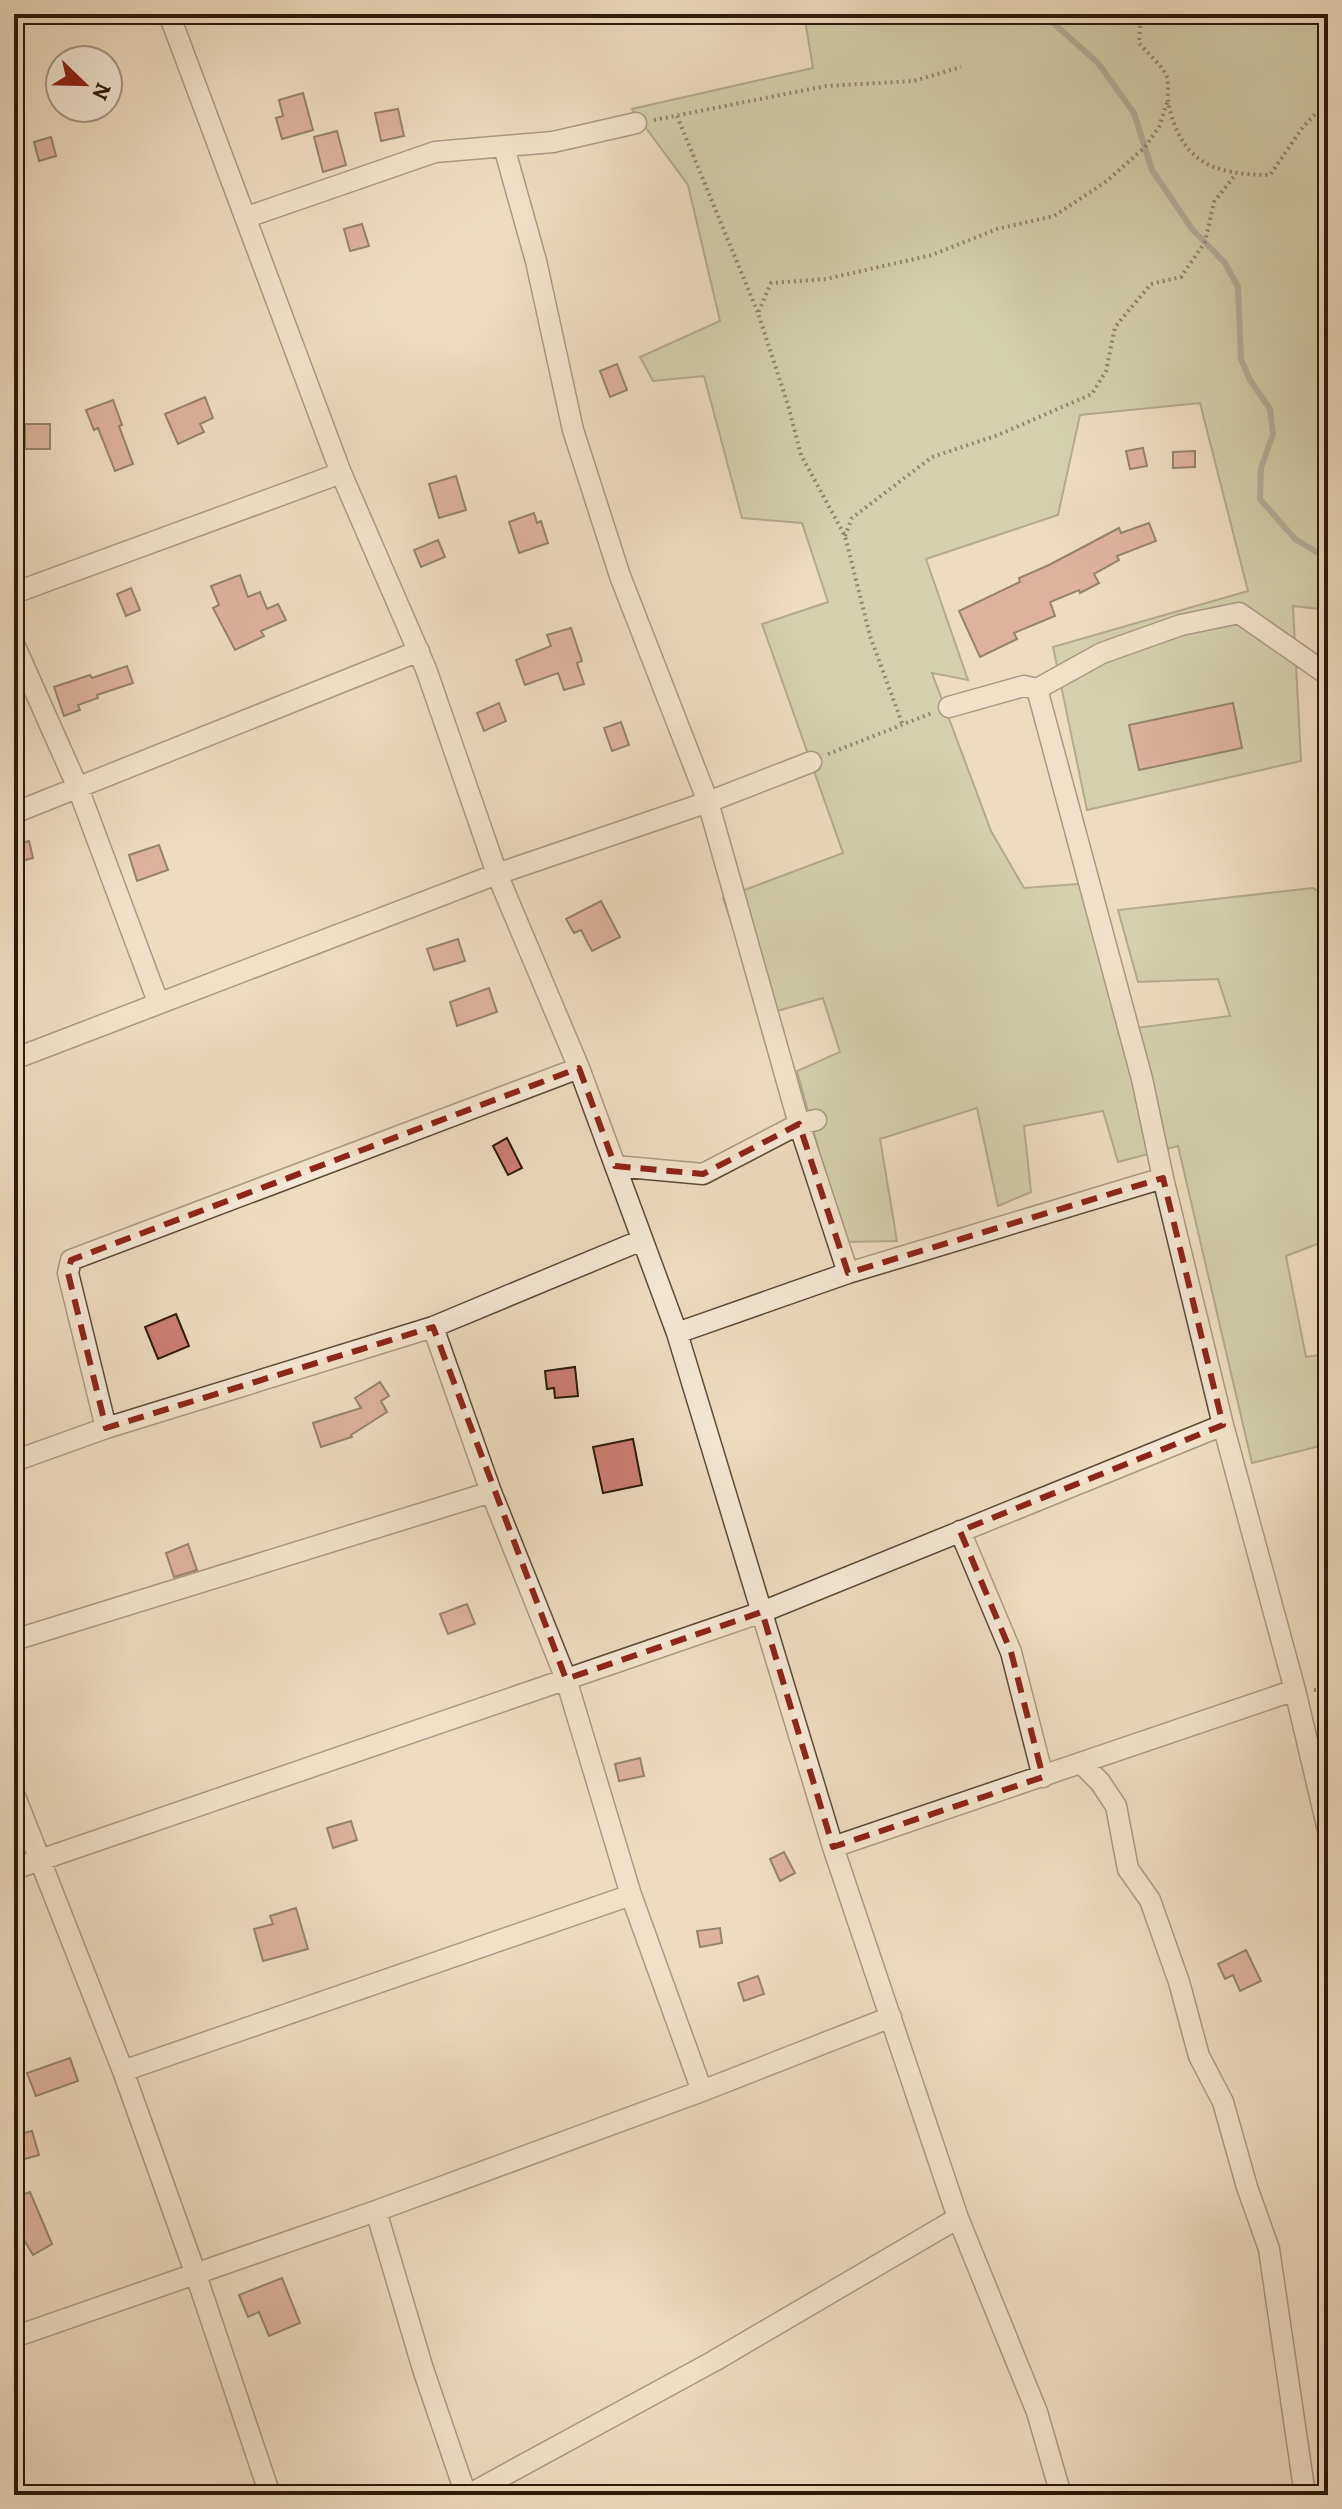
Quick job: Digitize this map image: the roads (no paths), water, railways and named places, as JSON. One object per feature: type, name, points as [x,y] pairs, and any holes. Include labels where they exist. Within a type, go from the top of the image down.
[{"type":"street","points":[[177,17],[341,473],[419,651],[497,874],[579,1068],[677,1333],[833,1847],[958,2218],[1037,2412],[1061,2495]]},
{"type":"street","points":[[247,217],[435,152],[553,142],[636,123]]},
{"type":"street","points":[[504,147],[536,261],[573,430],[620,576],[708,802],[808,1122],[848,1273]]},
{"type":"street","points":[[14,593],[341,473]]},
{"type":"street","points":[[949,707],[1024,686],[1037,689],[1102,653],[1181,625],[1239,613],[1328,675]]},
{"type":"street","points":[[14,644],[78,788],[158,1002]]},
{"type":"street","points":[[14,813],[419,651]]},
{"type":"street","points":[[1037,689],[1142,1079],[1223,1425],[1295,1690],[1328,1830]]},
{"type":"street","points":[[14,1059],[497,874],[708,802],[811,762]]},
{"type":"street","points":[[106,1428],[68,1273],[71,1260],[579,1068]]},
{"type":"street","points":[[615,1166],[703,1174],[808,1122]]},
{"type":"street","points":[[677,1333],[848,1273],[1163,1178]]},
{"type":"street","points":[[14,1461],[106,1428],[433,1327],[642,1240]]},
{"type":"street","points":[[433,1327],[491,1492],[566,1679],[631,1895],[702,2091]]},
{"type":"street","points":[[14,1869],[762,1612],[1223,1425]]},
{"type":"street","points":[[14,1640],[491,1492]]},
{"type":"street","points":[[960,1531],[1011,1652],[1043,1777]]},
{"type":"street","points":[[833,1847],[1295,1690]]},
{"type":"street","points":[[1082,1764],[1100,1782],[1116,1806],[1128,1869],[1150,1900],[1179,1982],[1199,2056],[1223,2102],[1247,2187],[1269,2249],[1305,2495]]},
{"type":"street","points":[[14,1794],[123,2071],[270,2495]]},
{"type":"street","points":[[123,2071],[631,1895]]},
{"type":"street","points":[[14,2337],[376,2211],[702,2091],[891,2017]]},
{"type":"street","points":[[376,2211],[423,2369],[467,2495],[714,2361],[958,2218]]},
{"type":"waterway","points":[[1032,14],[1051,21],[1098,63],[1134,113],[1152,170],[1192,229],[1225,263],[1238,287],[1241,359],[1250,380],[1270,409],[1273,434],[1261,468],[1260,499],[1295,539],[1328,559]]}]
